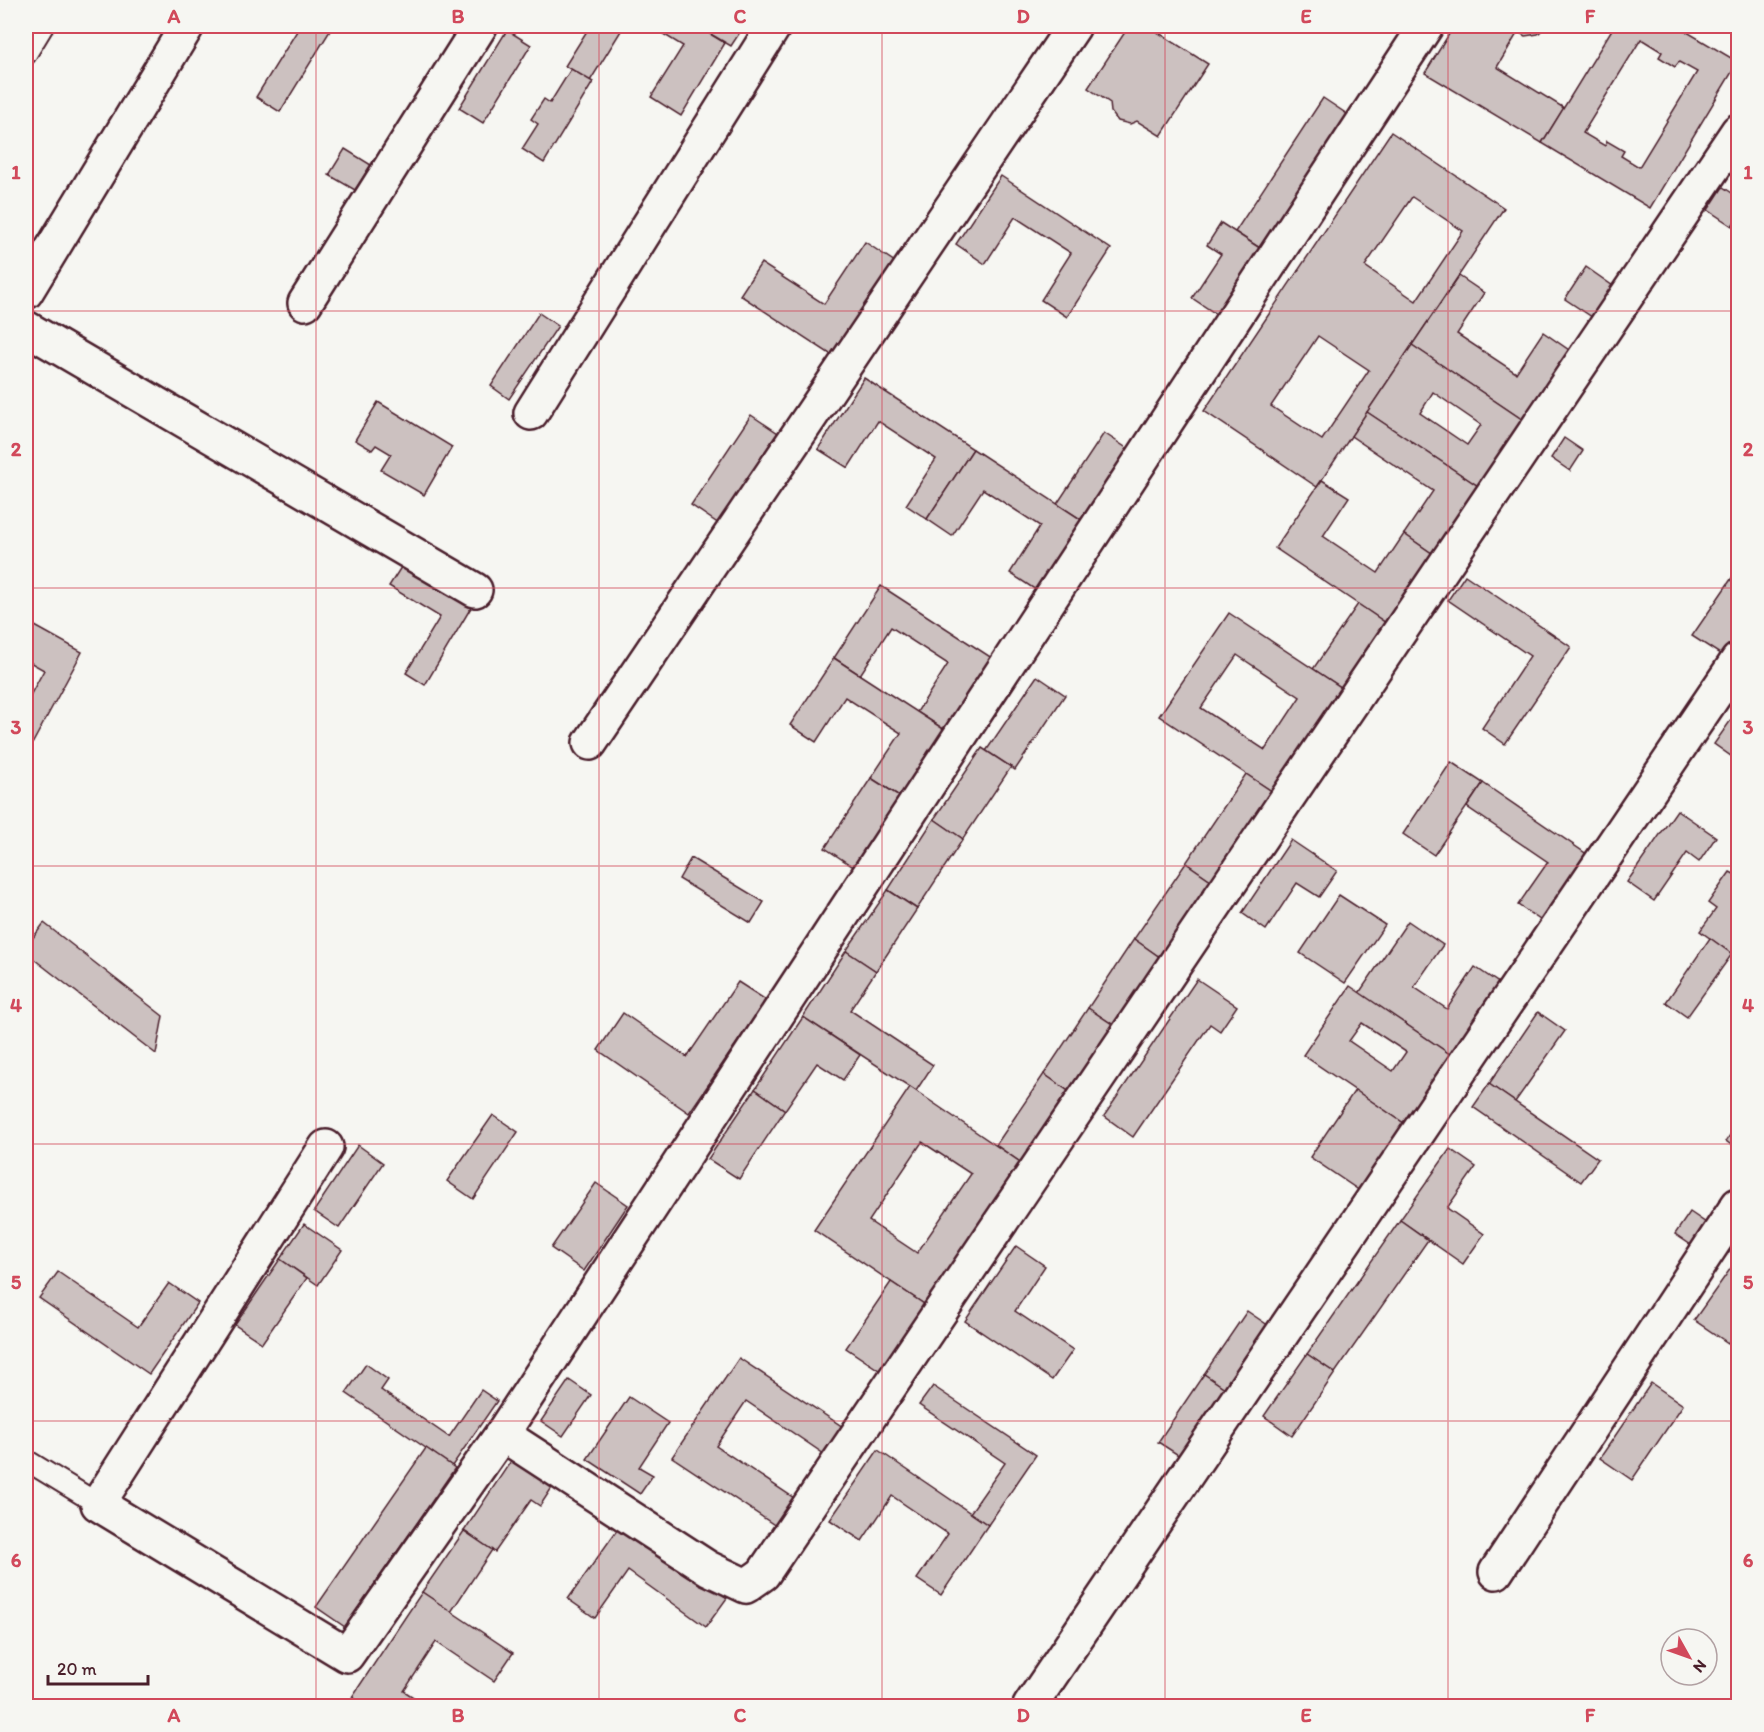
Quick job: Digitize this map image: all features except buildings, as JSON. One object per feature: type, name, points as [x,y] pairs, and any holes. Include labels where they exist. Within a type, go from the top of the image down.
[{"type":"street","points":[[26,292],[187,26]]},
{"type":"street","points":[[305,303],[480,26]]},
{"type":"street","points":[[531,413],[774,26]]},
{"type":"street","points":[[590,743],[1074,26]]},
{"type":"street","points":[[326,1147],[98,1503],[347,1655],[502,1434],[1426,26]]},
{"type":"street","points":[[502,1434],[708,1568],[746,1586],[763,1574],[1738,131]]},
{"type":"street","points":[[26,328],[475,590]]},
{"type":"street","points":[[1030,1707],[1738,660]]},
{"type":"street","points":[[1496,1572],[1738,1205]]},
{"type":"lane","points":[[26,54],[43,26]]},
{"type":"lane","points":[[26,1460],[98,1503]]}]
